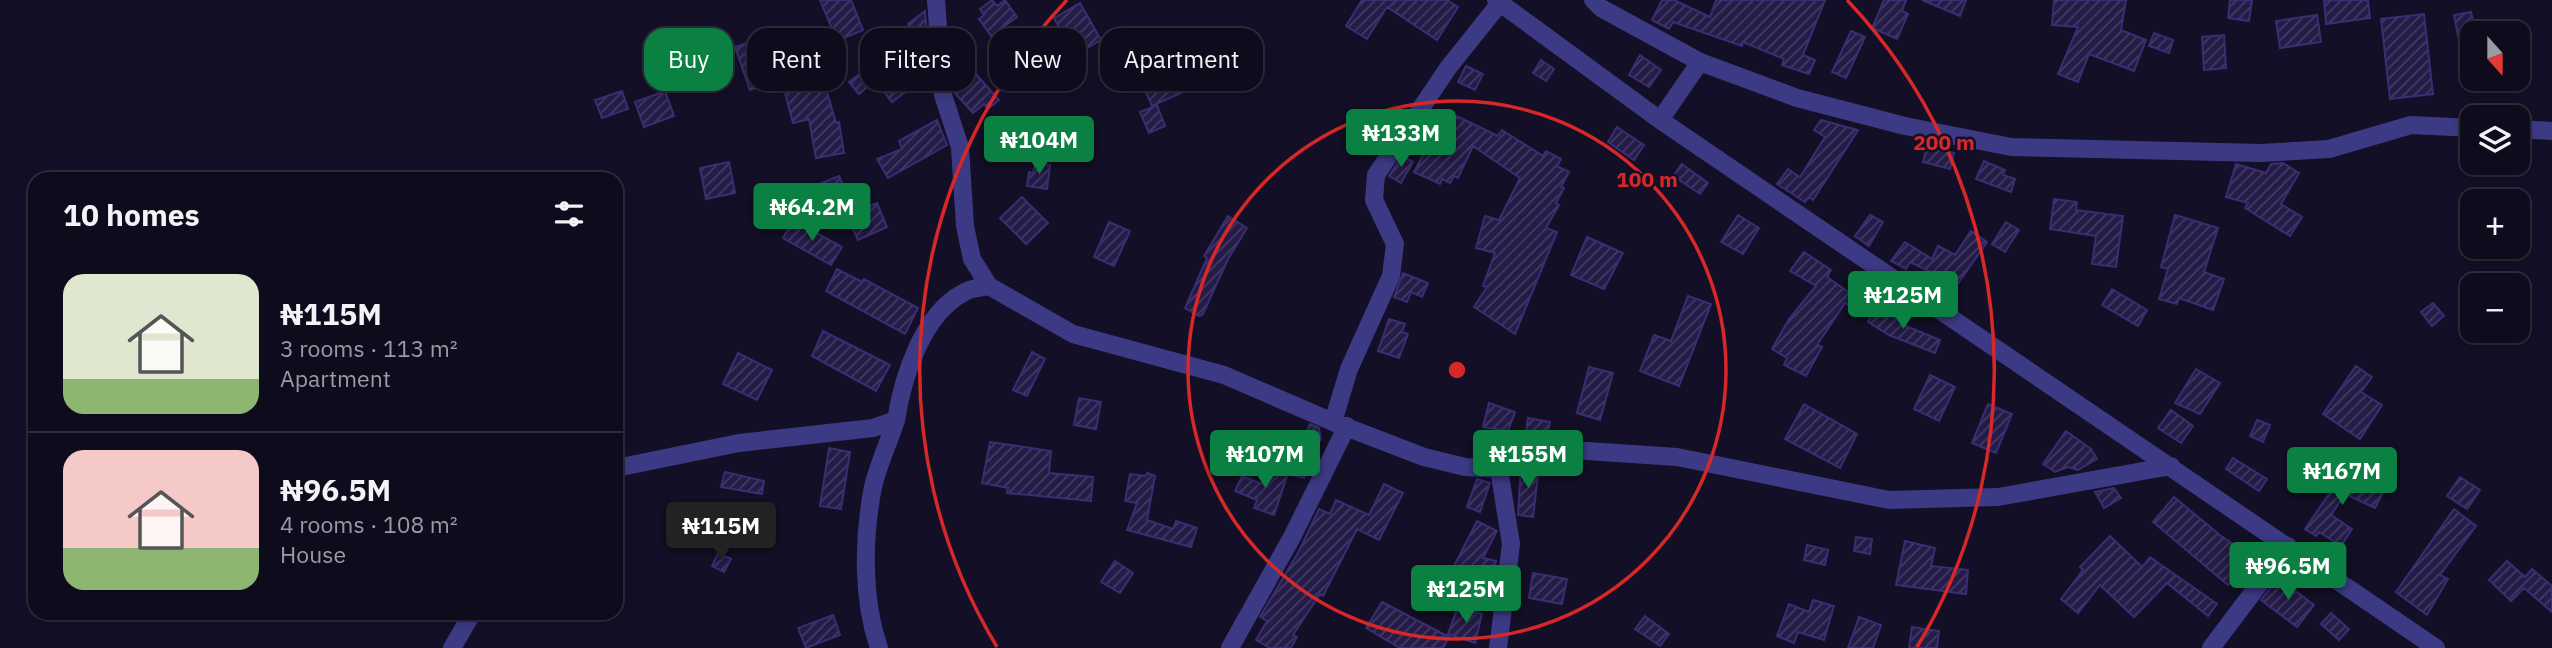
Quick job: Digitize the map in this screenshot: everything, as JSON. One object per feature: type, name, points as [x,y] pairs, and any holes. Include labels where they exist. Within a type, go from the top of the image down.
[{"type":"street","points":[[936,0],[943,95],[960,147],[965,226],[972,259],[989,286],[1073,334],[1224,375],[1424,457],[1465,467],[1499,469]]},
{"type":"street","points":[[1593,0],[1601,8],[1700,62],[1797,98],[1905,126],[2011,147],[2261,153],[2329,149],[2411,125],[2460,127]]},
{"type":"street","points":[[1232,647],[1292,537],[1340,424],[1349,369],[1391,276],[1395,244],[1374,200],[1376,175],[1441,78],[1498,1],[1660,120],[2436,648]]},
{"type":"street","points":[[1660,120],[1700,62]]},
{"type":"street","points":[[2530,130],[2552,131]]},
{"type":"street","points":[[879,648],[872,628],[866,556],[874,486],[896,420],[900,395],[924,335],[953,300],[965,291],[989,286]]},
{"type":"street","points":[[623,466],[739,443],[873,428],[896,420]]},
{"type":"street","points":[[1498,648],[1510,544],[1499,469],[1506,455],[1542,448],[1677,457],[1889,500],[1998,497],[2171,466]]},
{"type":"street","points":[[2211,648],[2288,546]]},
{"type":"street","points":[[452,648],[468,620]]},
{"type":"building","points":[[820,0],[851,0],[862,28],[860,31],[846,37],[846,28],[832,28]]},
{"type":"building","points":[[992,0],[997,6],[1005,0],[1017,17],[1002,28],[989,28],[989,33],[979,19],[984,15],[980,9]]},
{"type":"building","points":[[1362,0],[1447,0],[1458,7],[1437,40],[1387,7],[1367,39],[1346,26]]},
{"type":"building","points":[[1662,0],[1674,0],[1710,17],[1716,0],[1825,0],[1803,55],[1815,60],[1809,74],[1782,65],[1784,59],[1743,42],[1742,46],[1673,22],[1669,29],[1652,20]]},
{"type":"building","points":[[1884,0],[1906,0],[1902,11],[1908,14],[1897,39],[1872,28]]},
{"type":"building","points":[[1922,0],[1966,0],[1960,16]]},
{"type":"building","points":[[2054,0],[2126,0],[2121,30],[2146,40],[2134,71],[2089,54],[2078,82],[2058,74],[2078,27],[2052,25]]},
{"type":"building","points":[[2230,0],[2252,0],[2249,21],[2228,18]]},
{"type":"building","points":[[2368,0],[2370,18],[2326,24],[2324,1]]},
{"type":"building","points":[[1080,3],[1100,41],[1086,49],[1086,28],[1060,28],[1054,18]]},
{"type":"building","points":[[925,11],[926,28],[909,28],[908,24]]},
{"type":"building","points":[[2471,12],[2473,21],[2460,21],[2460,36],[2458,36],[2454,15]]},
{"type":"building","points":[[2424,14],[2433,94],[2390,99],[2381,19]]},
{"type":"building","points":[[2317,15],[2321,42],[2280,48],[2276,21]]},
{"type":"building","points":[[1851,31],[1865,37],[1846,78],[1832,72]]},
{"type":"building","points":[[2154,33],[2173,40],[2169,53],[2149,46]]},
{"type":"building","points":[[2224,35],[2226,68],[2204,70],[2202,37]]},
{"type":"building","points":[[747,43],[747,81],[735,47]]},
{"type":"building","points":[[1640,55],[1661,70],[1649,87],[1629,75]]},
{"type":"building","points":[[1541,60],[1554,69],[1546,81],[1533,73]]},
{"type":"building","points":[[1466,66],[1483,74],[1475,90],[1458,82]]},
{"type":"building","points":[[975,73],[999,100],[988,109],[984,104],[973,113],[954,92],[975,91]]},
{"type":"building","points":[[860,74],[860,91],[862,91],[859,94],[849,82]]},
{"type":"building","points":[[622,91],[628,109],[602,118],[595,100]]},
{"type":"building","points":[[665,91],[674,116],[644,127],[635,102]]},
{"type":"building","points":[[785,91],[827,91],[836,123],[839,122],[844,153],[816,158],[809,119],[793,123]]},
{"type":"building","points":[[884,91],[907,91],[892,102]]},
{"type":"building","points":[[1145,91],[1180,91],[1181,93],[1152,106]]},
{"type":"building","points":[[1157,105],[1165,126],[1149,133],[1140,112]]},
{"type":"building","points":[[1446,111],[1498,136],[1502,130],[1543,156],[1546,151],[1561,159],[1557,166],[1569,172],[1556,203],[1559,205],[1546,228],[1557,232],[1515,334],[1474,307],[1487,287],[1483,286],[1495,253],[1476,248],[1485,216],[1499,220],[1520,178],[1473,146],[1458,178],[1454,176],[1450,183],[1442,179],[1440,184],[1414,172]]},
{"type":"building","points":[[937,120],[947,145],[888,178],[877,159],[902,149],[899,141]]},
{"type":"building","points":[[1821,120],[1858,130],[1813,200],[1809,197],[1805,202],[1777,184],[1788,169],[1800,177],[1825,137],[1814,130]]},
{"type":"building","points":[[1010,123],[1034,125],[1033,139],[1009,137]]},
{"type":"building","points":[[1617,127],[1644,145],[1634,160],[1608,142]]},
{"type":"building","points":[[1927,146],[1954,153],[1950,169],[1923,162]]},
{"type":"building","points":[[1402,156],[1413,162],[1401,183],[1389,176]]},
{"type":"building","points":[[1984,161],[2005,170],[2003,175],[2015,179],[2011,192],[1976,179]]},
{"type":"building","points":[[729,162],[735,193],[706,199],[700,168]]},
{"type":"building","points":[[1035,163],[1050,165],[1047,189],[1027,186],[1029,172],[1033,173]]},
{"type":"building","points":[[2283,163],[2299,173],[2281,204],[2302,217],[2290,236],[2245,208],[2248,203],[2226,197],[2236,164],[2266,173],[2271,164]]},
{"type":"building","points":[[1682,164],[1708,183],[1700,194],[1673,176]]},
{"type":"building","points":[[839,176],[849,198],[807,215],[800,198],[808,194],[806,189]]},
{"type":"building","points":[[1022,197],[1048,223],[1026,244],[1000,218]]},
{"type":"building","points":[[2054,199],[2077,202],[2076,210],[2123,216],[2116,267],[2092,264],[2096,236],[2050,229]]},
{"type":"building","points":[[877,203],[887,227],[858,240],[847,215]]},
{"type":"building","points":[[1738,215],[1759,228],[1743,254],[1721,242]]},
{"type":"building","points":[[1870,215],[1883,222],[1869,246],[1855,236]]},
{"type":"building","points":[[2175,215],[2218,228],[2204,272],[2224,279],[2213,310],[2179,298],[2177,304],[2159,299],[2168,269],[2161,267]]},
{"type":"building","points":[[1228,216],[1247,228],[1228,259],[1203,314],[1199,316],[1185,308],[1207,258],[1204,256]]},
{"type":"building","points":[[793,220],[842,247],[831,265],[783,238]]},
{"type":"building","points":[[1109,222],[1130,231],[1114,266],[1094,257]]},
{"type":"building","points":[[2006,222],[2019,230],[2005,252],[1992,244]]},
{"type":"building","points":[[1971,231],[1987,242],[1957,285],[1910,262],[1906,269],[1891,261],[1905,242],[1932,259],[1938,246],[1955,255]]},
{"type":"building","points":[[1587,237],[1623,253],[1604,289],[1571,275]]},
{"type":"building","points":[[1804,252],[1831,270],[1827,277],[1854,296],[1848,305],[1845,303],[1817,345],[1822,347],[1806,376],[1784,365],[1787,358],[1772,349],[1789,319],[1816,286],[1790,271]]},
{"type":"building","points":[[837,269],[862,282],[864,279],[918,308],[905,334],[826,291]]},
{"type":"building","points":[[1403,273],[1428,283],[1422,297],[1411,292],[1407,302],[1394,297]]},
{"type":"building","points":[[2112,289],[2147,310],[2138,326],[2102,305]]},
{"type":"building","points":[[1688,296],[1711,304],[1679,386],[1640,371],[1654,335],[1671,341]]},
{"type":"building","points":[[2433,303],[2444,316],[2432,326],[2421,312]]},
{"type":"building","points":[[1875,308],[1886,317],[1889,313],[1906,326],[1940,340],[1935,353],[1889,335],[1868,322]]},
{"type":"building","points":[[1389,319],[1405,324],[1402,332],[1408,334],[1399,358],[1378,351]]},
{"type":"building","points":[[823,331],[890,365],[876,391],[812,356]]},
{"type":"building","points":[[1032,352],[1045,359],[1027,396],[1013,390]]},
{"type":"building","points":[[738,353],[772,370],[757,400],[723,384]]},
{"type":"building","points":[[2356,366],[2372,377],[2361,392],[2382,405],[2360,439],[2323,414]]},
{"type":"building","points":[[1589,367],[1613,373],[1600,420],[1577,413]]},
{"type":"building","points":[[2196,369],[2220,383],[2200,414],[2175,403]]},
{"type":"building","points":[[1930,375],[1955,387],[1939,421],[1914,409]]},
{"type":"building","points":[[1079,398],[1101,402],[1096,429],[1074,425]]},
{"type":"building","points":[[1489,403],[1515,412],[1508,431],[1483,427]]},
{"type":"building","points":[[1804,404],[1857,434],[1840,468],[1785,439]]},
{"type":"building","points":[[1988,404],[2012,414],[1996,453],[1972,443]]},
{"type":"building","points":[[2171,410],[2193,426],[2181,443],[2158,428]]},
{"type":"building","points":[[1528,418],[1550,422],[1547,437],[1526,432]]},
{"type":"building","points":[[2257,420],[2270,425],[2263,442],[2250,436]]},
{"type":"building","points":[[1310,424],[1319,428],[1321,439],[1316,448],[1314,446],[1304,478],[1289,474]]},
{"type":"building","points":[[2066,431],[2091,449],[2097,459],[2078,470],[2068,467],[2055,472],[2043,464]]},
{"type":"building","points":[[990,442],[1051,451],[1049,473],[1093,477],[1091,501],[1007,493],[1008,488],[982,483]]},
{"type":"building","points":[[829,448],[850,452],[841,509],[820,506]]},
{"type":"building","points":[[2350,456],[2364,466],[2357,477],[2342,467]]},
{"type":"building","points":[[2233,458],[2267,479],[2259,491],[2226,469]]},
{"type":"building","points":[[1521,465],[1539,467],[1533,517],[1518,515]]},
{"type":"building","points":[[1268,466],[1288,473],[1274,515],[1254,508],[1257,500],[1235,491],[1242,476],[1262,484]]},
{"type":"building","points":[[725,472],[764,481],[762,494],[721,487]]},
{"type":"building","points":[[1147,473],[1155,476],[1147,520],[1173,529],[1176,521],[1197,528],[1191,547],[1127,530],[1137,503],[1125,501],[1130,474],[1146,476]]},
{"type":"building","points":[[2336,476],[2386,487],[2375,508],[2345,494],[2331,515],[2352,529],[2341,546],[2319,532],[2316,536],[2305,529],[2333,488],[2329,486]]},
{"type":"building","points":[[2460,477],[2480,490],[2467,509],[2447,496]]},
{"type":"building","points":[[1477,479],[1490,483],[1480,512],[1467,507]]},
{"type":"building","points":[[1384,484],[1403,493],[1379,540],[1357,529],[1323,596],[1320,594],[1293,635],[1297,637],[1291,648],[1270,648],[1256,640],[1267,621],[1260,617],[1299,551],[1319,509],[1330,514],[1336,500],[1369,515]]},
{"type":"building","points":[[2114,488],[2121,498],[2104,508],[2095,492]]},
{"type":"building","points":[[2174,497],[2221,536],[2251,556],[2228,585],[2153,522]]},
{"type":"building","points":[[2454,509],[2476,526],[2440,575],[2448,579],[2427,615],[2396,592]]},
{"type":"building","points":[[741,510],[768,520],[758,543],[732,533]]},
{"type":"building","points":[[1477,521],[1497,531],[1483,558],[1496,561],[1490,585],[1454,566]]},
{"type":"building","points":[[2110,536],[2142,567],[2150,557],[2217,604],[2208,616],[2167,583],[2134,617],[2100,585],[2078,613],[2061,599],[2083,570],[2080,567]]},
{"type":"building","points":[[1856,537],[1872,539],[1870,554],[1854,551]]},
{"type":"building","points":[[1905,541],[1935,548],[1931,566],[1968,570],[1966,594],[1896,585]]},
{"type":"building","points":[[1807,545],[1828,550],[1825,565],[1804,560]]},
{"type":"building","points":[[718,553],[731,559],[724,572],[712,566]]},
{"type":"building","points":[[1115,561],[1133,573],[1120,593],[1101,582]]},
{"type":"building","points":[[2507,561],[2525,577],[2532,569],[2552,586],[2552,612],[2524,588],[2511,601],[2489,580]]},
{"type":"building","points":[[1533,573],[1567,579],[1562,604],[1529,598]]},
{"type":"building","points":[[2278,578],[2314,605],[2297,627],[2261,600]]},
{"type":"building","points":[[1813,600],[1834,606],[1824,640],[1798,632],[1794,643],[1777,636],[1789,604],[1809,612]]},
{"type":"building","points":[[1382,602],[1449,637],[1443,648],[1400,648],[1366,628]]},
{"type":"building","points":[[1458,606],[1482,614],[1475,643],[1448,634]]},
{"type":"building","points":[[2331,613],[2349,629],[2339,640],[2321,624]]},
{"type":"building","points":[[833,615],[840,635],[806,648],[798,628]]},
{"type":"building","points":[[1645,616],[1669,634],[1660,646],[1635,629]]},
{"type":"building","points":[[1859,617],[1881,625],[1873,648],[1848,648]]},
{"type":"building","points":[[1912,627],[1939,631],[1937,648],[1909,648]]}]
